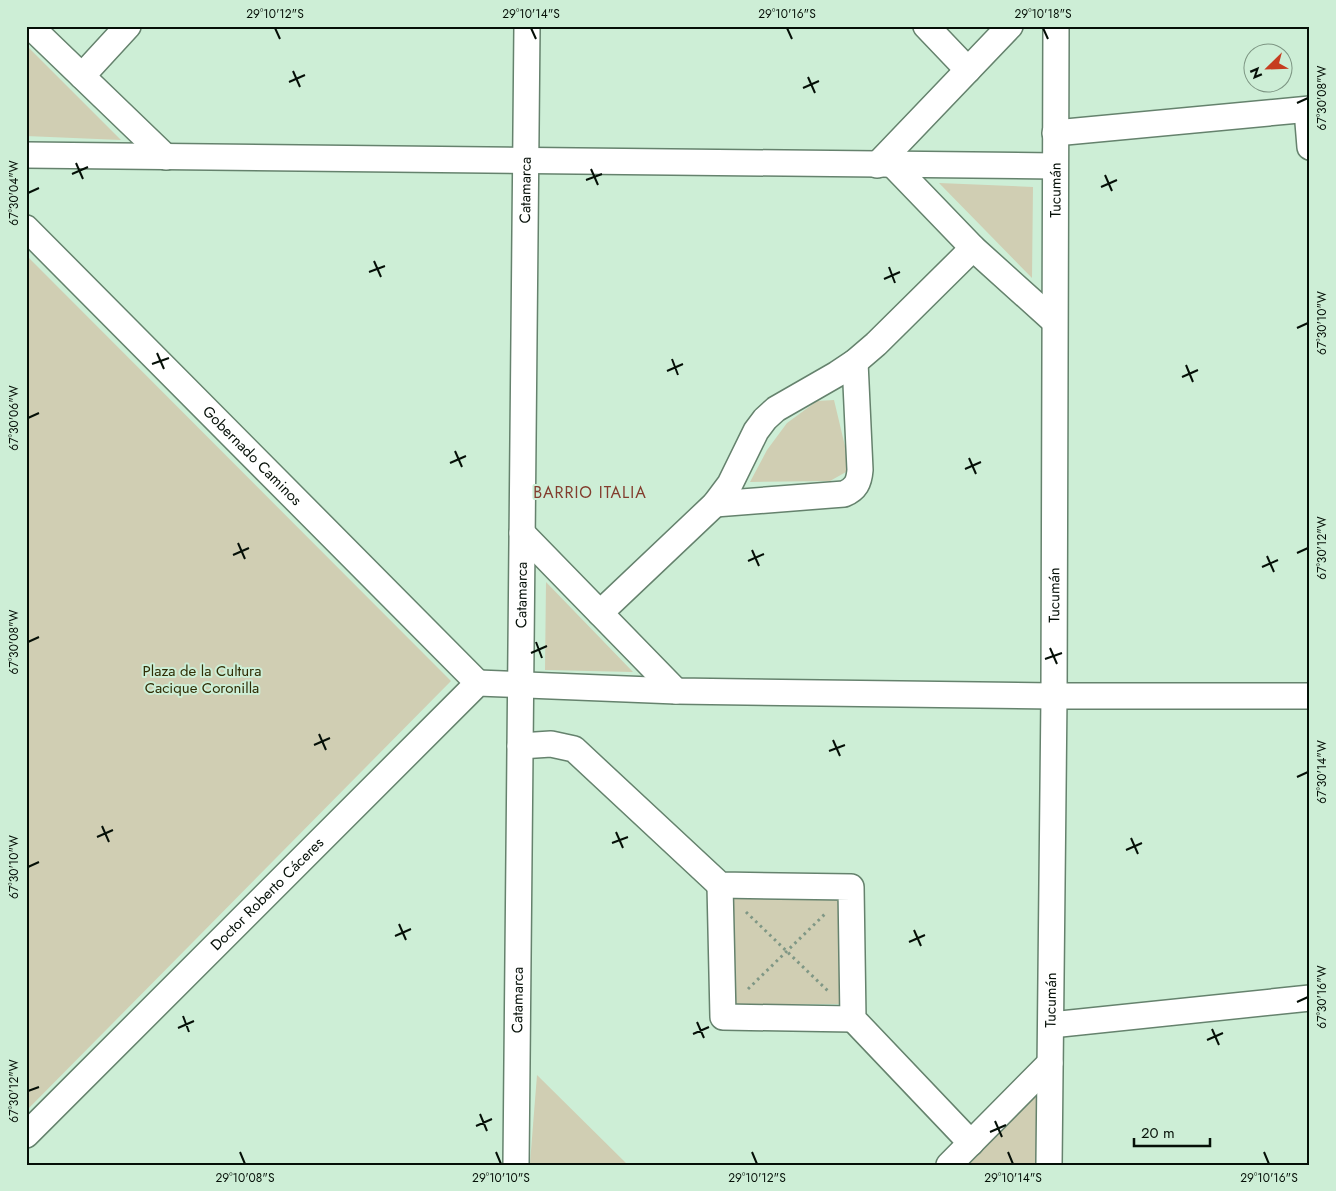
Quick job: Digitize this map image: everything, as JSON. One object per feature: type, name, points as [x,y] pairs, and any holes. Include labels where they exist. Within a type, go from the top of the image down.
[{"type":"street","points":[[30,26],[166,157]]},
{"type":"street","points":[[82,76],[128,26]]},
{"type":"street","name":"Catamarca","points":[[516,1165],[524,161],[527,26]]},
{"type":"street","points":[[926,26],[968,70]]},
{"type":"street","points":[[885,165],[968,70],[1010,26]]},
{"type":"street","name":"Tucumán","points":[[1049,1165],[1054,696],[1056,26]]},
{"type":"street","points":[[1055,133],[1308,109],[1310,147]]},
{"type":"street","points":[[26,155],[1055,166]]},
{"type":"street","points":[[885,165],[972,248],[1054,321]]},
{"type":"street","name":"Gobernado Caminos","points":[[26,228],[478,683]]},
{"type":"street","points":[[600,613],[715,504],[730,484],[745,457],[756,431],[765,419],[776,409],[855,362],[876,344],[972,248]]},
{"type":"street","points":[[715,504],[844,494],[857,485],[860,478],[860,470],[855,362]]},
{"type":"street","points":[[522,533],[676,691]]},
{"type":"street","points":[[478,683],[676,691],[1054,696],[1310,696]]},
{"type":"street","name":"Doctor Roberto Cáceres","points":[[26,1135],[478,683]]},
{"type":"street","points":[[520,746],[551,744],[574,749],[720,885],[851,887],[853,1020],[971,1143]]},
{"type":"street","points":[[720,885],[723,1017],[853,1020]]},
{"type":"street","points":[[1051,1025],[1310,998]]},
{"type":"street","points":[[949,1165],[1050,1064]]},
{"type":"path","points":[[746,912],[834,997]]},
{"type":"path","points":[[746,991],[827,912]]},
{"type":"green space","points":[[26,45],[121,140],[26,136]]},
{"type":"green space","points":[[939,183],[1033,187],[1032,278]]},
{"type":"green space","name":"Plaza de la Cultura Cacique Coronilla","points":[[26,255],[451,681],[26,1111]]},
{"type":"green space","points":[[834,400],[849,463],[846,472],[830,481],[750,482],[767,450],[787,423],[817,401]]},
{"type":"green space","points":[[546,582],[633,672],[545,670]]},
{"type":"green space","points":[[840,898],[841,1004],[733,1004],[732,899]]},
{"type":"green space","points":[[537,1075],[628,1165],[531,1165]]},
{"type":"green space","points":[[1041,1091],[1039,1165],[964,1165]]},
{"type":"district","name":"BARRIO ITALIA","points":[[590,492]]}]
